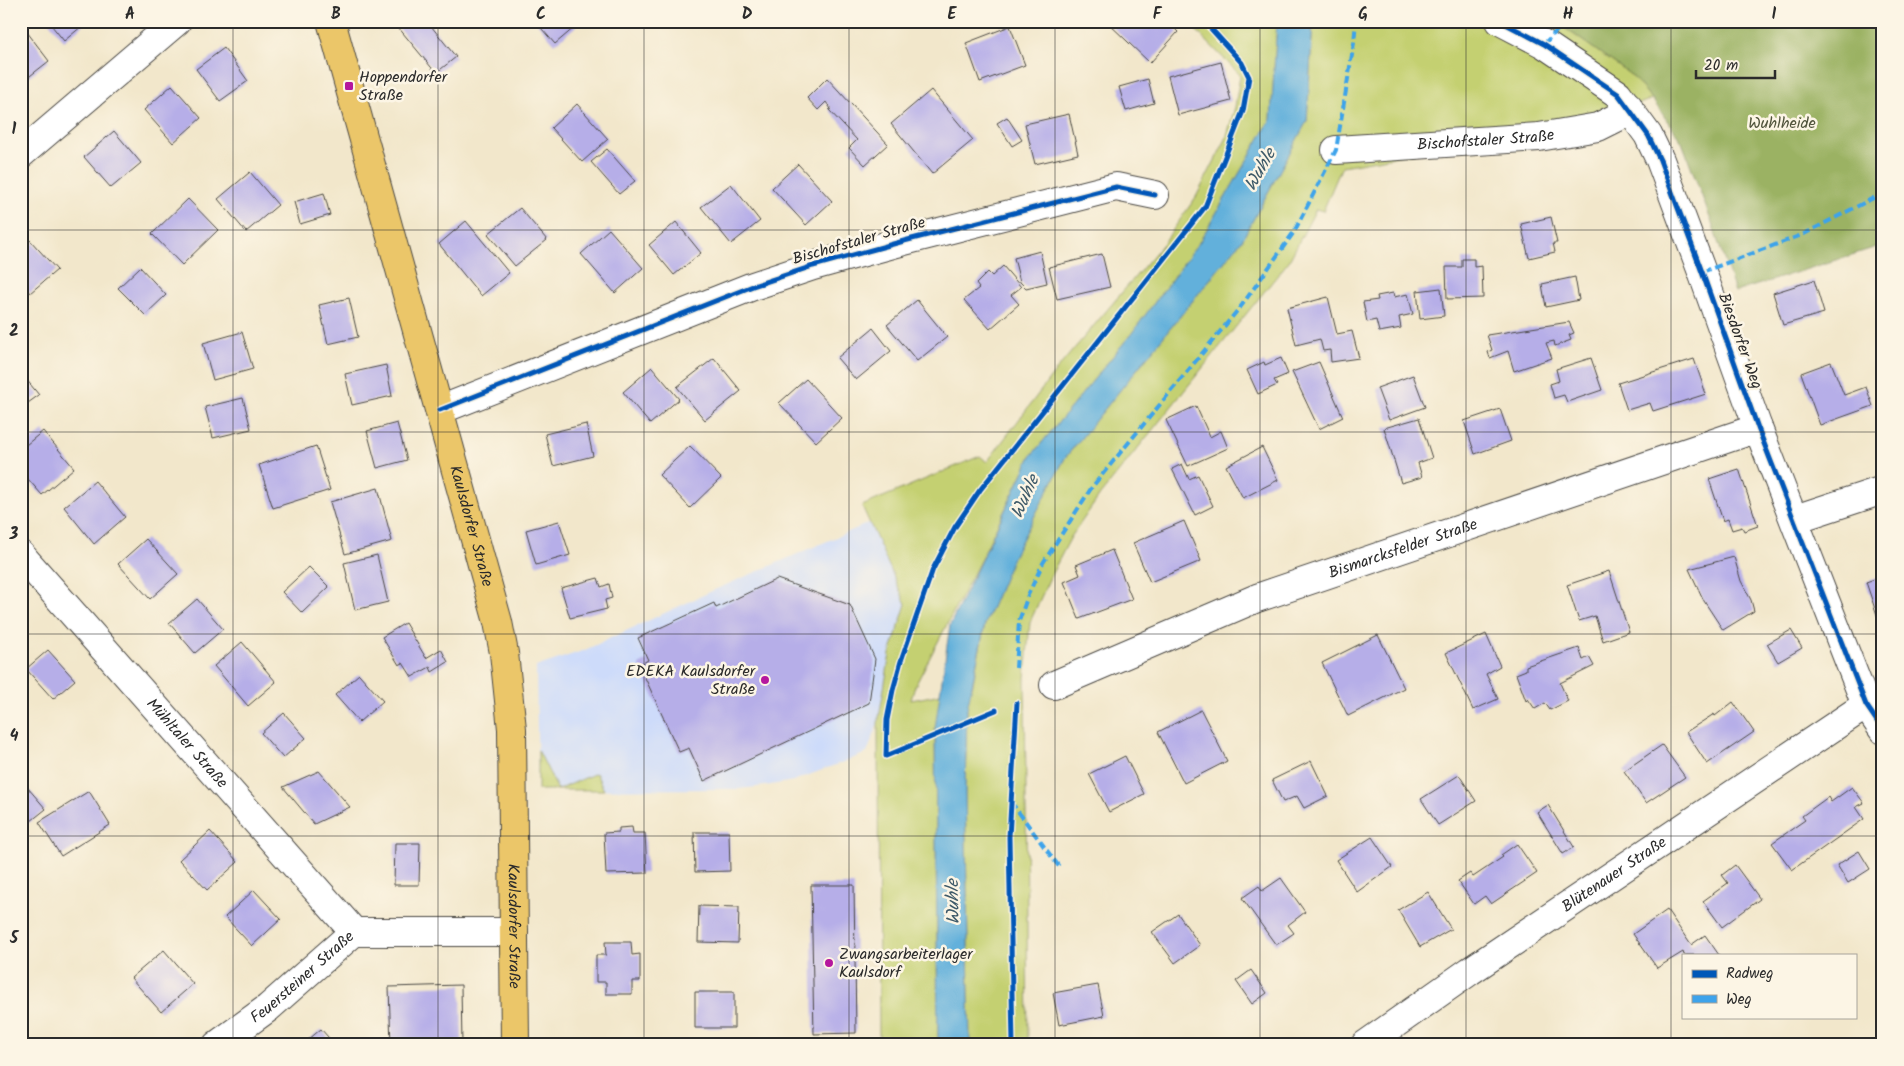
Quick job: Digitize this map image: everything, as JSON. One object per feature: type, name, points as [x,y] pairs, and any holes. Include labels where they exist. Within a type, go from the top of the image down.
[{"type":"main road","name":"Kaulsdorfer Straße","points":[[331,21],[440,410],[498,622],[504,653],[512,729],[515,1045]]},
{"type":"street","points":[[21,154],[176,21]]},
{"type":"street","name":"Biesdorfer Weg","points":[[1500,21],[1544,44],[1618,94],[1648,134],[1660,160],[1758,428],[1866,705],[1883,730]]},
{"type":"street","name":"Bischofstaler Straße","points":[[1336,150],[1539,137],[1598,127],[1616,118],[1628,106]]},
{"type":"street","name":"Bischofstaler Straße","points":[[440,410],[753,286],[813,266],[1116,187],[1155,195]]},
{"type":"street","name":"Bismarcksfelder Straße","points":[[1054,685],[1257,598],[1758,428]]},
{"type":"street","points":[[1795,519],[1883,490]]},
{"type":"street","name":"Mühltaler Straße","points":[[21,555],[354,932]]},
{"type":"street","name":"Blütenauer Straße","points":[[1365,1045],[1470,971],[1866,705]]},
{"type":"street","name":"Feuersteiner Straße","points":[[217,1045],[268,1008],[354,932],[514,932]]},
{"type":"shaded area","points":[[869,523],[906,604],[890,654],[878,723],[867,753],[793,781],[739,789],[538,790],[536,667],[585,650],[712,591]]},
{"type":"green space","points":[[1187,21],[1277,21],[1271,119],[1200,241],[1132,333],[1031,456],[982,557],[915,686],[911,700],[972,688],[985,624],[1013,557],[1065,458],[1242,240],[1307,121],[1313,21],[1555,21],[1631,75],[1652,99],[1592,122],[1342,166],[1323,211],[1316,209],[1289,261],[1100,495],[1071,537],[1051,575],[1030,622],[1025,678],[1028,1045],[970,1045],[965,791],[967,710],[935,729],[938,1045],[879,1045],[878,723],[890,654],[906,604],[862,506],[980,456],[987,462],[1057,369],[1163,244],[1196,197],[1226,139],[1235,107],[1240,75]]},
{"type":"green space","name":"Wuhlheide","points":[[1555,21],[1883,21],[1883,245],[1735,292],[1682,142],[1652,99],[1631,75]]},
{"type":"green space","points":[[538,750],[558,790],[538,790]]},
{"type":"green space","points":[[596,773],[604,790],[558,790]]},
{"type":"water","name":"Wuhle","points":[[1277,21],[1313,21],[1307,121],[1242,240],[1065,458],[1013,557],[985,624],[967,709],[965,791],[970,1045],[938,1045],[935,728],[950,625],[1031,456],[1132,333],[1200,241],[1271,119]]},
{"type":"building","points":[[48,21],[88,21],[64,41]]},
{"type":"building","points":[[393,21],[427,21],[456,57],[436,73]]},
{"type":"building","points":[[535,21],[582,21],[555,44]]},
{"type":"building","points":[[1106,21],[1167,21],[1178,32],[1150,63]]},
{"type":"building","points":[[1010,26],[1025,65],[980,82],[966,43]]},
{"type":"building","points":[[24,28],[49,61],[21,83],[21,30]]},
{"type":"building","points":[[224,48],[248,81],[220,101],[196,69]]},
{"type":"building","points":[[1221,62],[1231,101],[1178,115],[1168,76]]},
{"type":"building","points":[[827,78],[888,144],[865,165],[849,148],[857,140],[829,110],[831,109],[826,102],[818,110],[807,98]]},
{"type":"building","points":[[1148,79],[1154,103],[1126,111],[1119,87]]},
{"type":"building","points":[[172,85],[201,118],[173,143],[144,110]]},
{"type":"building","points":[[931,90],[973,140],[932,174],[891,124]]},
{"type":"building","points":[[577,104],[608,139],[582,162],[551,128]]},
{"type":"building","points":[[1069,114],[1078,154],[1035,164],[1025,124]]},
{"type":"building","points":[[1007,117],[1022,140],[1012,146],[997,123]]},
{"type":"building","points":[[114,131],[141,163],[111,188],[84,157]]},
{"type":"building","points":[[607,149],[635,181],[619,194],[591,162]]},
{"type":"building","points":[[798,164],[832,201],[806,225],[772,188]]},
{"type":"building","points":[[250,172],[278,205],[246,232],[218,199]]},
{"type":"building","points":[[731,184],[760,221],[731,244],[701,207]]},
{"type":"building","points":[[324,193],[330,215],[300,224],[294,202]]},
{"type":"building","points":[[188,199],[218,230],[182,265],[152,234]]},
{"type":"building","points":[[520,208],[547,240],[515,266],[488,234]]},
{"type":"building","points":[[1551,217],[1557,243],[1553,243],[1555,252],[1529,258],[1521,224]]},
{"type":"building","points":[[466,221],[509,273],[481,296],[439,244]]},
{"type":"building","points":[[676,222],[701,253],[674,275],[649,245]]},
{"type":"building","points":[[609,229],[643,268],[615,293],[581,254]]},
{"type":"building","points":[[30,240],[57,270],[30,293],[21,283],[21,248]]},
{"type":"building","points":[[1040,251],[1047,283],[1026,288],[1020,282],[1014,258]]},
{"type":"building","points":[[1102,254],[1110,287],[1057,299],[1049,267]]},
{"type":"building","points":[[1462,259],[1474,259],[1474,267],[1482,266],[1483,298],[1447,299],[1446,267],[1462,267]]},
{"type":"building","points":[[1003,266],[1021,287],[1011,295],[1019,304],[990,329],[964,300],[979,288],[976,284],[988,272],[992,276]]},
{"type":"building","points":[[140,267],[166,295],[145,315],[118,288]]},
{"type":"building","points":[[1575,277],[1579,300],[1546,307],[1542,284]]},
{"type":"building","points":[[1814,280],[1824,313],[1783,325],[1773,293]]},
{"type":"building","points":[[1441,288],[1444,316],[1420,319],[1417,291]]},
{"type":"building","points":[[1393,293],[1394,297],[1408,294],[1413,314],[1399,317],[1401,328],[1379,332],[1376,320],[1367,322],[1363,302],[1378,300],[1377,296]]},
{"type":"building","points":[[1328,297],[1337,334],[1352,331],[1359,358],[1331,362],[1330,350],[1323,351],[1320,339],[1296,345],[1287,308]]},
{"type":"building","points":[[349,298],[358,337],[328,344],[319,305]]},
{"type":"building","points":[[917,300],[947,337],[917,361],[887,325]]},
{"type":"building","points":[[1569,322],[1574,333],[1569,335],[1571,340],[1555,346],[1554,341],[1546,343],[1552,358],[1514,371],[1508,351],[1490,358],[1488,352],[1492,350],[1487,335]]},
{"type":"building","points":[[873,328],[891,351],[856,380],[837,358]]},
{"type":"building","points":[[242,332],[253,369],[213,380],[203,343]]},
{"type":"building","points":[[714,358],[741,391],[705,420],[677,387]]},
{"type":"building","points":[[1281,358],[1288,374],[1274,380],[1277,385],[1258,394],[1247,370],[1264,362],[1265,365]]},
{"type":"building","points":[[1591,358],[1602,390],[1567,402],[1564,395],[1554,398],[1550,384],[1559,381],[1556,369]]},
{"type":"building","points":[[1694,359],[1706,394],[1653,411],[1650,403],[1627,410],[1618,383]]},
{"type":"building","points":[[1319,362],[1343,417],[1319,429],[1292,372]]},
{"type":"building","points":[[1831,362],[1844,395],[1866,387],[1873,406],[1820,425],[1801,373]]},
{"type":"building","points":[[386,365],[392,396],[352,405],[345,374]]},
{"type":"building","points":[[652,367],[679,399],[650,424],[623,392]]},
{"type":"building","points":[[21,373],[39,395],[21,408]]},
{"type":"building","points":[[1413,375],[1425,407],[1389,420],[1377,388]]},
{"type":"building","points":[[806,379],[842,418],[816,442],[779,403]]},
{"type":"building","points":[[243,398],[251,429],[213,438],[205,407]]},
{"type":"building","points":[[1196,406],[1210,437],[1221,431],[1228,448],[1188,466],[1166,420]]},
{"type":"building","points":[[1500,409],[1511,441],[1475,454],[1464,421]]},
{"type":"building","points":[[1419,418],[1432,458],[1418,463],[1422,477],[1401,483],[1384,428]]},
{"type":"building","points":[[397,423],[407,460],[377,468],[367,431]]},
{"type":"building","points":[[586,424],[593,456],[553,466],[545,434]]},
{"type":"building","points":[[43,431],[74,468],[42,495],[21,471],[21,449]]},
{"type":"building","points":[[316,446],[330,490],[273,508],[259,465]]},
{"type":"building","points":[[690,446],[721,478],[690,508],[659,475]]},
{"type":"building","points":[[1262,447],[1278,480],[1243,498],[1226,466]]},
{"type":"building","points":[[1182,464],[1189,479],[1198,475],[1213,506],[1195,515],[1172,469]]},
{"type":"building","points":[[1739,469],[1758,526],[1744,531],[1742,527],[1732,530],[1728,519],[1723,521],[1709,479]]},
{"type":"building","points":[[95,481],[125,517],[94,544],[64,507]]},
{"type":"building","points":[[378,488],[392,541],[345,554],[330,502]]},
{"type":"building","points":[[559,521],[570,555],[536,565],[526,530]]},
{"type":"building","points":[[1184,521],[1201,561],[1150,582],[1133,543]]},
{"type":"building","points":[[146,539],[178,574],[150,599],[118,564]]},
{"type":"building","points":[[1112,550],[1132,599],[1079,619],[1064,582],[1080,575],[1076,565]]},
{"type":"building","points":[[377,555],[388,602],[355,610],[344,563]]},
{"type":"building","points":[[1734,557],[1741,581],[1751,600],[1754,611],[1723,630],[1704,601],[1689,569]]},
{"type":"building","points":[[309,567],[329,587],[302,613],[282,592]]},
{"type":"building","points":[[1609,571],[1629,632],[1603,641],[1595,616],[1579,621],[1567,585]]},
{"type":"building","points":[[1883,576],[1883,630],[1882,630],[1866,582]]},
{"type":"building","points":[[598,578],[601,587],[609,584],[612,598],[605,600],[607,609],[570,618],[561,588]]},
{"type":"building","name":"EDEKA Kaulsdorfer Straße","points":[[777,579],[850,605],[875,659],[869,703],[704,781],[689,748],[679,752],[639,665],[648,660],[638,638],[714,603],[716,608]]},
{"type":"building","points":[[197,599],[223,629],[195,653],[169,623]]},
{"type":"building","points":[[405,623],[426,658],[441,649],[448,662],[432,672],[430,667],[412,677],[403,663],[399,665],[382,637]]},
{"type":"building","points":[[1791,630],[1802,648],[1778,662],[1767,644]]},
{"type":"building","points":[[1486,634],[1500,666],[1486,674],[1498,699],[1473,710],[1446,653]]},
{"type":"building","points":[[1378,635],[1404,688],[1348,716],[1322,663]]},
{"type":"building","points":[[242,642],[276,682],[248,706],[214,666]]},
{"type":"building","points":[[1579,648],[1583,660],[1589,657],[1594,666],[1560,683],[1568,701],[1550,710],[1545,703],[1535,709],[1528,699],[1526,701],[1516,674],[1526,670],[1526,666]]},
{"type":"building","points":[[48,650],[75,680],[53,699],[26,669]]},
{"type":"building","points":[[359,674],[383,701],[359,722],[335,695]]},
{"type":"building","points":[[1733,702],[1754,732],[1707,764],[1686,732],[1714,714],[1715,716]]},
{"type":"building","points":[[1201,710],[1227,761],[1184,783],[1158,732]]},
{"type":"building","points":[[284,713],[306,738],[283,758],[261,733]]},
{"type":"building","points":[[1662,745],[1685,777],[1646,803],[1624,771]]},
{"type":"building","points":[[1125,756],[1144,794],[1109,812],[1089,774]]},
{"type":"building","points":[[1311,761],[1328,796],[1304,808],[1297,796],[1283,802],[1272,780]]},
{"type":"building","points":[[319,771],[350,807],[314,824],[283,787]]},
{"type":"building","points":[[1459,775],[1476,801],[1438,825],[1421,799]]},
{"type":"building","points":[[21,780],[46,809],[21,829]]},
{"type":"building","points":[[1852,787],[1864,803],[1856,807],[1864,819],[1792,870],[1772,843],[1805,820],[1802,816],[1828,797],[1831,802]]},
{"type":"building","points":[[89,791],[110,825],[61,856],[39,822]]},
{"type":"building","points":[[1548,805],[1574,847],[1563,854],[1537,812]]},
{"type":"building","points":[[632,827],[633,833],[645,833],[647,873],[606,874],[604,833],[619,832],[619,828]]},
{"type":"building","points":[[210,831],[238,862],[207,890],[179,860]]},
{"type":"building","points":[[694,832],[729,832],[730,871],[695,872]]},
{"type":"building","points":[[1372,837],[1392,867],[1357,892],[1336,860]]},
{"type":"building","points":[[395,843],[420,843],[419,885],[394,885]]},
{"type":"building","points":[[1517,844],[1537,873],[1491,904],[1485,896],[1474,904],[1458,881],[1470,873],[1473,877],[1503,857],[1501,855]]},
{"type":"building","points":[[1859,851],[1870,869],[1848,883],[1837,865]]},
{"type":"building","points":[[1735,865],[1760,899],[1722,927],[1703,901],[1728,883],[1722,875]]},
{"type":"building","points":[[1281,878],[1305,912],[1288,925],[1294,933],[1276,945],[1242,898],[1259,886],[1262,891]]},
{"type":"building","points":[[811,885],[854,885],[856,1033],[814,1034]]},
{"type":"building","points":[[254,890],[281,919],[252,946],[225,917]]},
{"type":"building","points":[[1428,892],[1451,929],[1420,947],[1398,910]]},
{"type":"building","points":[[699,906],[739,907],[738,943],[698,942]]},
{"type":"building","points":[[1667,910],[1691,945],[1705,935],[1718,954],[1684,954],[1683,952],[1657,968],[1633,934]]},
{"type":"building","points":[[1178,914],[1200,945],[1175,963],[1152,932]]},
{"type":"building","points":[[605,942],[631,942],[632,955],[640,954],[640,981],[632,981],[632,994],[606,994],[606,982],[596,982],[596,955],[606,955]]},
{"type":"building","points":[[164,950],[193,984],[161,1012],[131,978]]},
{"type":"building","points":[[1251,970],[1267,993],[1252,1004],[1236,981]]},
{"type":"building","points":[[461,985],[462,1045],[391,1045],[389,987]]},
{"type":"building","points":[[1098,985],[1104,1016],[1059,1025],[1053,993]]},
{"type":"building","points":[[695,992],[734,992],[734,1028],[695,1028]]},
{"type":"building","points":[[321,1029],[335,1045],[302,1045]]},
{"type":"building","points":[[1619,1039],[1623,1045],[1610,1045]]},
{"type":"marked path","points":[[1016,668],[1019,621],[1028,595],[1043,563],[1092,487],[1242,305],[1294,232],[1336,150],[1356,21]]},
{"type":"marked path","points":[[1544,44],[1566,21]]},
{"type":"marked path","points":[[1702,272],[1802,235],[1883,193]]},
{"type":"marked path","points":[[1011,802],[1060,868]]},
{"type":"cycle path","points":[[996,710],[886,756],[887,720],[901,661],[933,569],[955,527],[980,490],[1205,207],[1243,111],[1249,77],[1242,63],[1204,21]]},
{"type":"cycle path","points":[[1500,21],[1544,44],[1618,94],[1648,135],[1660,160],[1758,428],[1866,705],[1883,730]]},
{"type":"cycle path","points":[[440,410],[753,286],[813,266],[1116,187],[1155,195]]},
{"type":"cycle path","points":[[1013,1045],[1009,837],[1017,703]]},
{"type":"place","name":"Hoppendorfer Straße","points":[[349,86]]},
{"type":"place","name":"EDEKA Kaulsdorfer Straße","points":[[765,680]]},
{"type":"place","name":"Zwangsarbeiterlager Kaulsdorf","points":[[829,963]]}]
